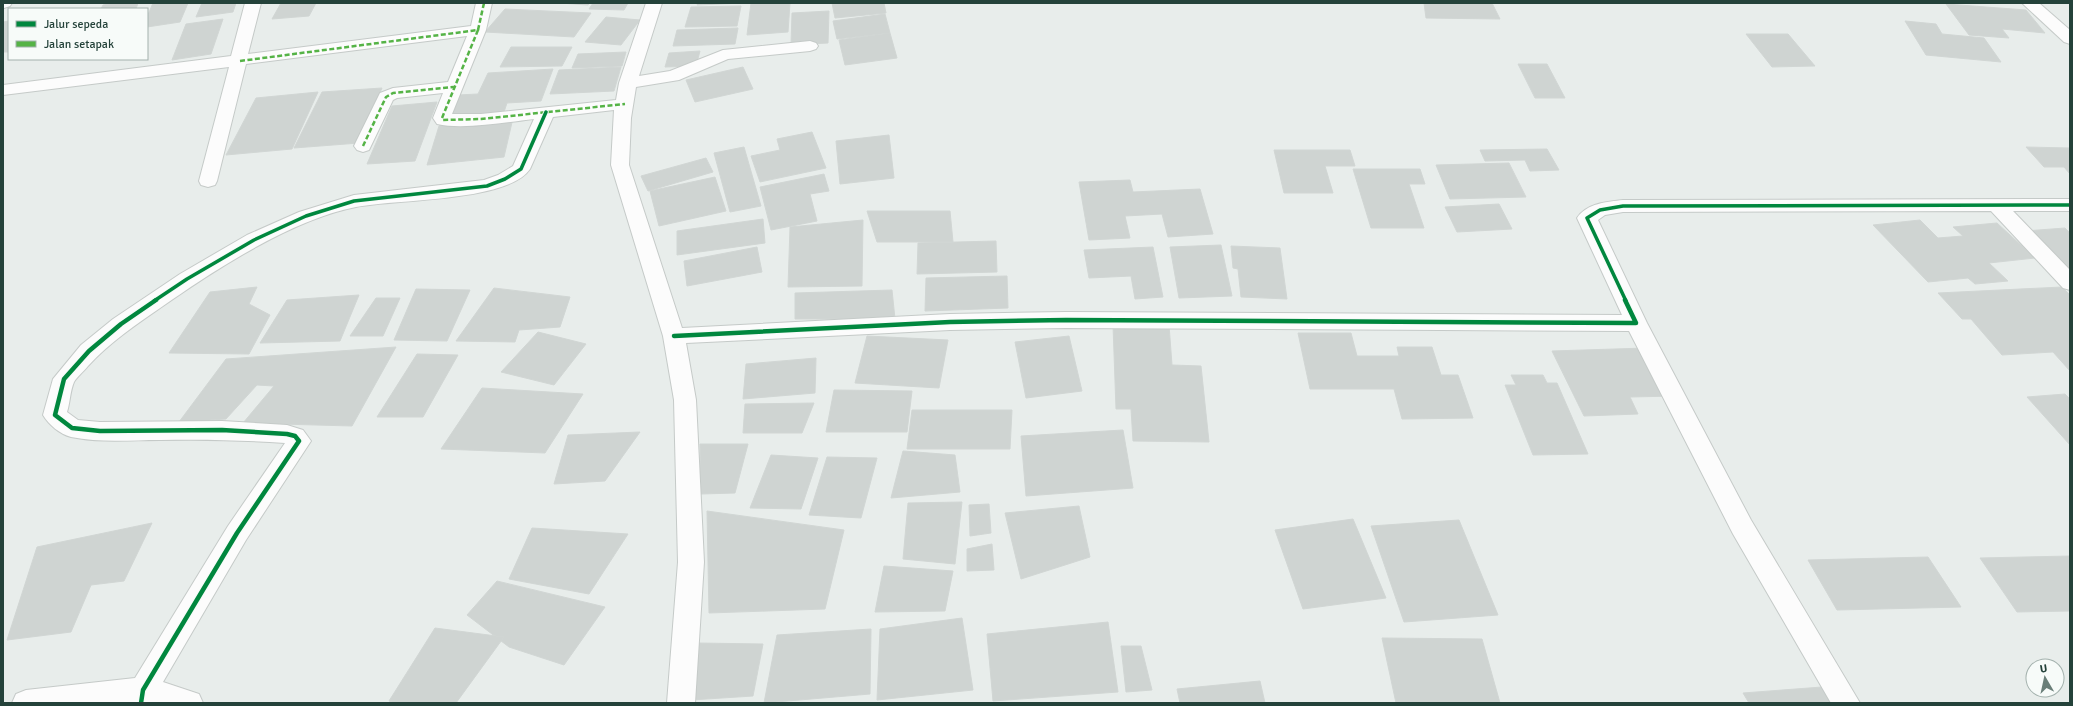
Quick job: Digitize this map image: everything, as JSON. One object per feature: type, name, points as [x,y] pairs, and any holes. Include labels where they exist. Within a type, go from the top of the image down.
[{"type":"street","points":[[208,181],[240,61],[253,3]]},
{"type":"street","points":[[484,3],[478,30],[454,87],[442,118],[443,120],[481,119],[625,104]]},
{"type":"street","points":[[654,3],[628,83],[622,118],[620,165],[674,336],[685,400],[691,554],[681,703]]},
{"type":"street","points":[[2030,3],[2070,39]]},
{"type":"street","points":[[3,90],[478,30]]},
{"type":"street","points":[[628,83],[673,76],[723,55],[810,46]]},
{"type":"street","points":[[363,146],[386,96],[393,93],[454,87]]},
{"type":"street","points":[[142,697],[237,533],[299,441],[295,436],[287,434],[222,430],[100,431],[72,428],[55,415],[64,379],[89,351],[121,324],[187,280],[254,240],[306,216],[354,201],[487,186],[505,179],[521,169],[546,112]]},
{"type":"street","points":[[1846,703],[1742,527],[1636,323],[1587,218],[1600,210],[1623,206],[2070,205]]},
{"type":"street","points":[[1997,206],[2070,283]]},
{"type":"street","points":[[674,336],[950,322],[1050,320],[1636,323]]},
{"type":"street","points":[[26,703],[142,697],[189,703]]},
{"type":"building","points":[[116,3],[138,3],[136,8],[102,8],[103,5]]},
{"type":"building","points":[[153,3],[188,3],[180,22],[148,27],[148,15]]},
{"type":"building","points":[[202,3],[236,3],[233,12],[196,17]]},
{"type":"building","points":[[281,3],[316,3],[309,16],[272,19]]},
{"type":"building","points":[[560,3],[590,3],[588,5]]},
{"type":"building","points":[[593,3],[628,3],[624,10],[589,9]]},
{"type":"building","points":[[698,3],[742,3],[697,5]]},
{"type":"building","points":[[751,3],[790,3],[788,32],[747,35]]},
{"type":"building","points":[[832,3],[884,3],[886,13],[835,18]]},
{"type":"building","points":[[1424,3],[1492,3],[1500,19],[1426,18]]},
{"type":"building","points":[[1946,4],[2026,10],[2045,33],[2002,29],[2009,38],[1969,35]]},
{"type":"building","points":[[741,6],[737,26],[685,27],[691,7]]},
{"type":"building","points":[[505,9],[591,13],[574,37],[485,32]]},
{"type":"building","points":[[829,11],[828,43],[791,45],[792,13]]},
{"type":"building","points":[[885,14],[890,33],[837,39],[833,21]]},
{"type":"building","points":[[606,17],[640,20],[621,45],[585,42]]},
{"type":"building","points":[[223,19],[211,54],[172,60],[186,24]]},
{"type":"building","points":[[8,21],[8,52],[3,52],[3,22]]},
{"type":"building","points":[[1905,21],[1936,24],[1942,34],[1984,38],[2001,62],[1926,55]]},
{"type":"building","points":[[738,28],[735,44],[673,46],[677,30]]},
{"type":"building","points":[[890,33],[897,58],[845,65],[839,40]]},
{"type":"building","points":[[1746,34],[1788,34],[1815,66],[1772,67]]},
{"type":"building","points":[[511,47],[572,47],[562,66],[500,67]]},
{"type":"building","points":[[700,51],[696,66],[665,67],[669,53]]},
{"type":"building","points":[[626,52],[622,66],[572,68],[578,54]]},
{"type":"building","points":[[1518,64],[1547,64],[1565,98],[1535,98]]},
{"type":"building","points":[[621,67],[614,91],[550,94],[559,70]]},
{"type":"building","points":[[743,67],[753,89],[695,102],[686,80]]},
{"type":"building","points":[[553,69],[541,101],[507,103],[503,115],[447,118],[458,95],[478,94],[488,73]]},
{"type":"building","points":[[382,88],[359,143],[294,148],[322,92]]},
{"type":"building","points":[[318,92],[292,149],[226,155],[256,98]]},
{"type":"building","points":[[437,102],[415,161],[367,164],[392,106]]},
{"type":"building","points":[[513,118],[504,157],[427,165],[439,126]]},
{"type":"building","points":[[812,132],[826,168],[760,182],[751,156],[780,150],[777,139]]},
{"type":"building","points":[[889,135],[894,178],[840,184],[836,141]]},
{"type":"building","points":[[744,147],[761,206],[730,212],[714,153]]},
{"type":"building","points":[[2026,147],[2070,148],[2070,174],[2064,167],[2044,167]]},
{"type":"building","points":[[1547,149],[1559,170],[1530,171],[1525,160],[1485,161],[1480,150]]},
{"type":"building","points":[[1274,150],[1350,150],[1355,166],[1325,166],[1333,193],[1284,193]]},
{"type":"building","points":[[706,158],[713,172],[648,191],[641,176]]},
{"type":"building","points":[[1509,163],[1526,197],[1450,199],[1436,165]]},
{"type":"building","points":[[1353,169],[1420,169],[1425,184],[1409,184],[1424,228],[1371,228]]},
{"type":"building","points":[[824,174],[829,191],[810,194],[817,221],[771,230],[760,187]]},
{"type":"building","points":[[715,177],[726,211],[659,226],[650,191]]},
{"type":"building","points":[[1130,180],[1133,192],[1200,189],[1213,234],[1168,237],[1162,214],[1125,216],[1130,238],[1089,240],[1079,182]]},
{"type":"building","points":[[1499,204],[1512,229],[1457,232],[1445,207]]},
{"type":"building","points":[[867,211],[950,211],[953,242],[877,242]]},
{"type":"building","points":[[763,219],[765,243],[677,255],[677,231]]},
{"type":"building","points":[[863,220],[862,286],[788,287],[790,227]]},
{"type":"building","points":[[1920,220],[1938,238],[1963,236],[1953,227],[1997,223],[2035,258],[1989,263],[2008,281],[1975,284],[1968,278],[1928,282],[1873,225]]},
{"type":"building","points":[[2065,228],[2070,233],[2070,275],[2025,231]]},
{"type":"building","points":[[996,241],[997,272],[917,274],[918,243]]},
{"type":"building","points":[[1221,245],[1232,296],[1179,298],[1170,247]]},
{"type":"building","points":[[1231,246],[1280,248],[1287,299],[1241,297],[1238,269],[1233,268]]},
{"type":"building","points":[[757,247],[762,272],[687,286],[684,261]]},
{"type":"building","points":[[1153,247],[1163,297],[1135,299],[1131,276],[1089,278],[1084,250]]},
{"type":"building","points":[[1007,276],[1008,308],[925,311],[926,278]]},
{"type":"building","points":[[257,287],[249,304],[270,315],[249,354],[169,353],[210,292]]},
{"type":"building","points":[[2062,287],[2070,295],[2070,371],[2053,352],[2002,355],[1971,319],[1962,319],[1938,293]]},
{"type":"building","points":[[494,288],[570,297],[560,327],[519,330],[515,342],[456,341]]},
{"type":"building","points":[[416,289],[470,290],[447,341],[394,340]]},
{"type":"building","points":[[892,290],[895,319],[795,319],[795,293]]},
{"type":"building","points":[[359,295],[340,341],[260,343],[287,300]]},
{"type":"building","points":[[376,298],[400,298],[383,336],[350,336]]},
{"type":"building","points":[[1113,325],[1169,325],[1172,365],[1201,366],[1209,442],[1133,441],[1131,409],[1116,409]]},
{"type":"building","points":[[538,332],[586,344],[554,385],[501,372]]},
{"type":"building","points":[[1298,333],[1351,333],[1357,356],[1399,356],[1397,347],[1432,347],[1441,375],[1458,375],[1473,418],[1402,419],[1394,389],[1310,389]]},
{"type":"building","points":[[867,336],[948,340],[939,388],[855,383]]},
{"type":"building","points":[[1069,336],[1082,391],[1026,398],[1015,342]]},
{"type":"building","points":[[396,347],[352,426],[243,423],[274,386],[257,385],[226,419],[179,422],[226,359]]},
{"type":"building","points":[[1646,348],[1674,396],[1630,397],[1638,414],[1584,416],[1552,351]]},
{"type":"building","points":[[417,354],[458,355],[423,417],[377,417]]},
{"type":"building","points":[[816,358],[815,393],[743,399],[746,364]]},
{"type":"building","points":[[1511,375],[1543,375],[1547,383],[1557,383],[1588,454],[1533,455],[1505,385],[1516,385]]},
{"type":"building","points":[[482,388],[583,394],[545,453],[441,449]]},
{"type":"building","points":[[834,390],[912,391],[907,432],[826,432]]},
{"type":"building","points":[[2065,394],[2070,399],[2070,445],[2027,397]]},
{"type":"building","points":[[814,403],[802,433],[743,433],[745,404]]},
{"type":"building","points":[[912,410],[1012,410],[1010,449],[907,449]]},
{"type":"building","points":[[1123,430],[1133,488],[1026,496],[1021,436]]},
{"type":"building","points":[[640,432],[605,481],[554,484],[568,435]]},
{"type":"building","points":[[700,444],[748,444],[735,493],[701,494]]},
{"type":"building","points":[[903,451],[955,455],[960,492],[891,498]]},
{"type":"building","points":[[771,455],[818,458],[801,509],[750,508]]},
{"type":"building","points":[[827,457],[877,458],[861,518],[809,515]]},
{"type":"building","points":[[962,502],[955,564],[903,559],[908,503]]},
{"type":"building","points":[[989,504],[991,533],[970,536],[969,505]]},
{"type":"building","points":[[1079,506],[1090,557],[1021,579],[1005,513]]},
{"type":"building","points":[[707,511],[844,530],[825,609],[709,613]]},
{"type":"building","points":[[1353,519],[1386,598],[1303,609],[1275,530]]},
{"type":"building","points":[[1459,520],[1498,615],[1404,622],[1371,526]]},
{"type":"building","points":[[152,523],[124,581],[91,585],[71,632],[7,640],[37,547]]},
{"type":"building","points":[[532,528],[628,534],[589,594],[509,579]]},
{"type":"building","points":[[992,544],[994,570],[967,571],[967,549]]},
{"type":"building","points":[[2070,556],[2070,611],[2017,612],[1980,558]]},
{"type":"building","points":[[1928,557],[1961,607],[1837,610],[1808,560]]},
{"type":"building","points":[[884,566],[953,571],[945,611],[875,612]]},
{"type":"building","points":[[497,581],[605,607],[564,665],[509,647],[467,615]]},
{"type":"building","points":[[962,618],[973,690],[877,700],[880,629]]},
{"type":"building","points":[[1108,622],[1118,692],[993,701],[987,634]]},
{"type":"building","points":[[435,628],[504,637],[456,703],[395,703],[389,701]]},
{"type":"building","points":[[871,629],[870,694],[764,703],[777,635]]},
{"type":"building","points":[[1382,638],[1482,639],[1500,703],[1396,703]]},
{"type":"building","points":[[697,643],[763,644],[753,696],[691,700]]},
{"type":"building","points":[[1121,646],[1141,646],[1152,690],[1126,692]]},
{"type":"building","points":[[1260,681],[1265,703],[1180,703],[1177,689]]},
{"type":"building","points":[[1822,687],[1845,703],[1749,703],[1743,693]]},
{"type":"marked path","points":[[478,30],[484,3]]},
{"type":"marked path","points":[[240,61],[478,30],[442,118],[443,120],[481,119],[625,104]]},
{"type":"marked path","points":[[363,146],[386,97],[393,93],[454,87]]},
{"type":"cycle path","points":[[141,703],[143,690],[237,533],[299,441],[295,436],[287,434],[222,430],[100,431],[72,428],[55,415],[64,379],[89,351],[121,324],[187,279],[254,240],[306,216],[354,201],[487,186],[505,179],[521,169],[546,112]]},
{"type":"cycle path","points":[[674,336],[950,322],[1066,320],[1636,323],[1587,218],[1600,210],[1623,206],[2070,205]]}]
